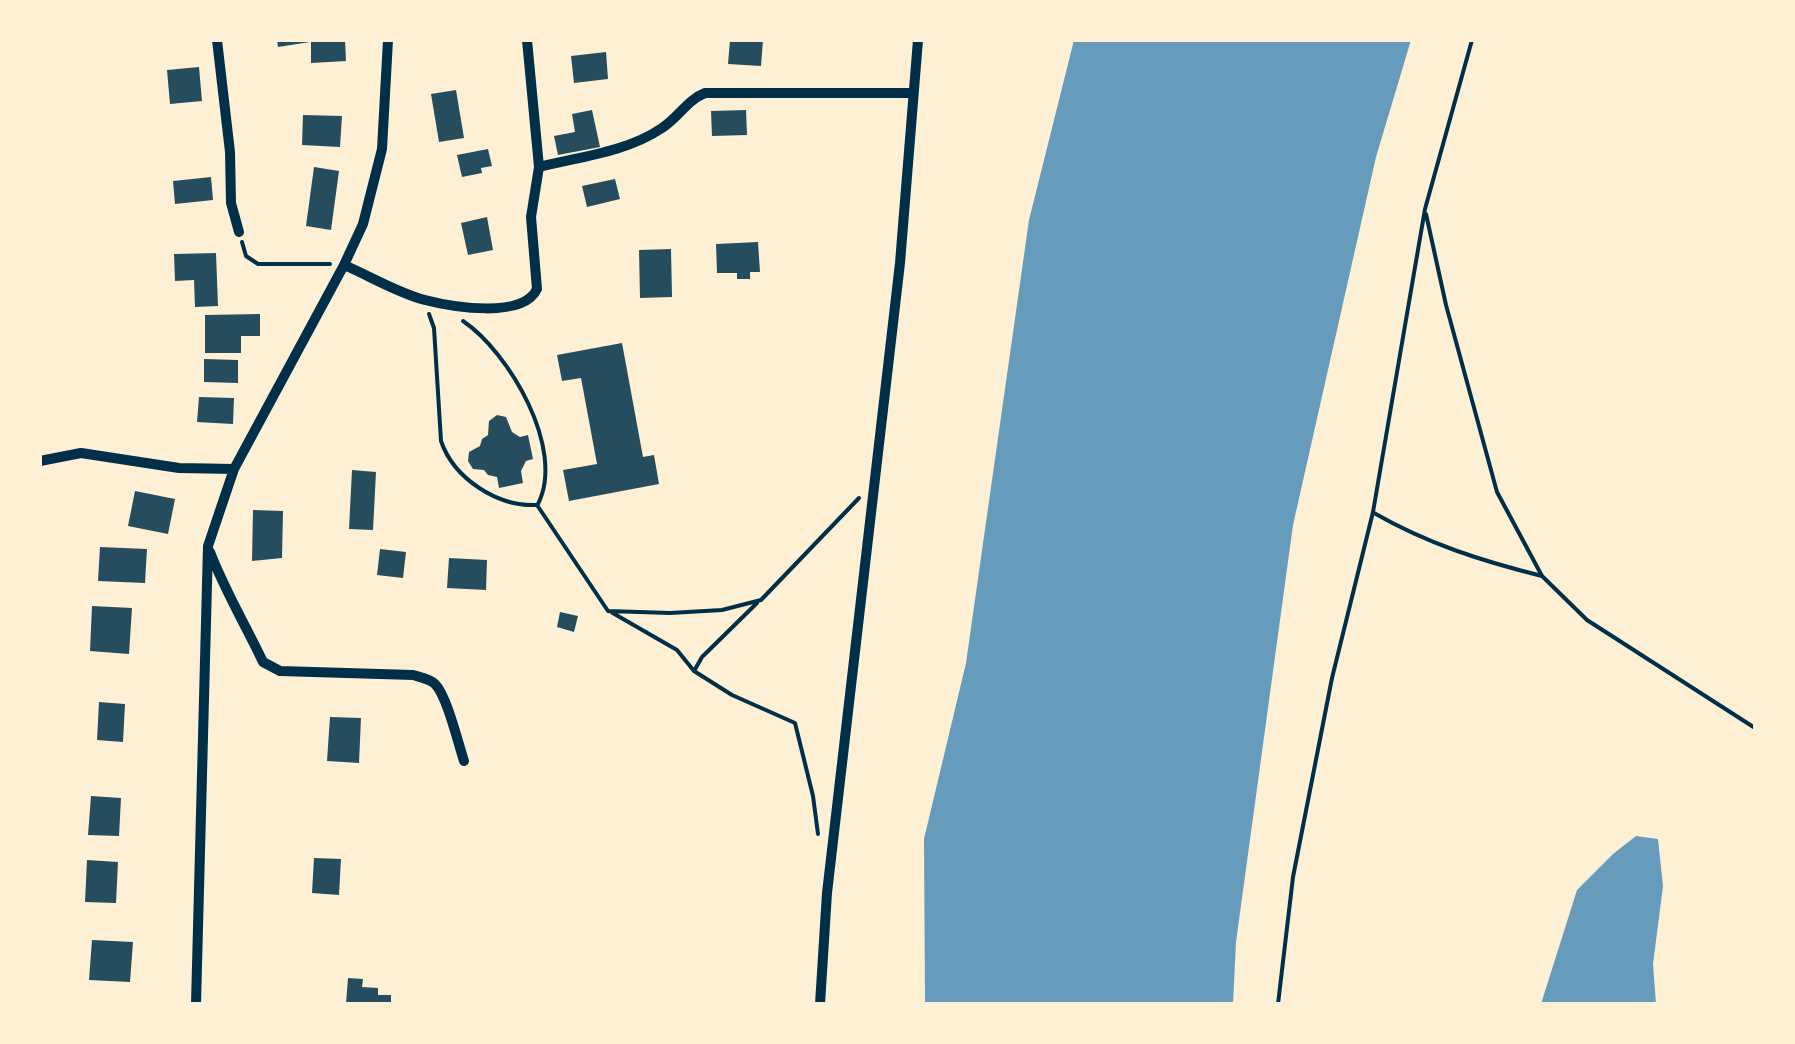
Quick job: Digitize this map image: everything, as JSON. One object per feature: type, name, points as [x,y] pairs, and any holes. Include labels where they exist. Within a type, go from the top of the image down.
[{"type":"street","points":[[216,40],[230,152],[231,203],[239,232]]},
{"type":"street","points":[[196,1004],[201,928],[208,546],[234,468],[363,224],[382,150],[388,40]]},
{"type":"street","points":[[344,266],[424,300],[499,309],[533,297],[537,289],[531,217],[538,167],[527,40]]},
{"type":"street","points":[[820,1004],[827,893],[900,263],[918,40]]},
{"type":"street","points":[[538,167],[640,140],[679,115],[692,98],[705,93],[913,92]]},
{"type":"street","points":[[40,461],[81,452],[178,468],[234,468]]},
{"type":"street","points":[[208,546],[228,598],[269,668],[424,678],[435,684],[441,695],[464,761]]},
{"type":"path","points":[[1278,1004],[1293,876],[1332,678],[1373,512],[1425,210],[1472,40]]},
{"type":"path","points":[[1425,210],[1446,305],[1497,492],[1542,576],[1586,620],[1755,728]]},
{"type":"path","points":[[239,232],[246,256],[258,264],[344,266]]},
{"type":"path","points":[[424,300],[434,328],[441,441],[447,459],[461,475],[516,506],[537,505]]},
{"type":"path","points":[[456,316],[483,334],[519,383],[542,440],[543,493],[537,505]]},
{"type":"path","points":[[694,671],[702,657],[876,479]]},
{"type":"path","points":[[537,505],[608,611],[677,650],[694,671],[732,695],[795,723],[818,835]]},
{"type":"path","points":[[1373,512],[1415,536],[1477,560],[1542,576]]},
{"type":"path","points":[[608,611],[722,610],[761,600]]},
{"type":"water","points":[[1074,40],[1411,40],[1376,157],[1293,525],[1236,942],[1233,1004],[925,1004],[924,839],[966,663],[1029,220]]},
{"type":"water","points":[[1636,836],[1658,839],[1663,886],[1653,964],[1656,1004],[1541,1004],[1577,890]]},
{"type":"building","points":[[277,40],[310,40],[310,42],[278,47]]},
{"type":"building","points":[[311,40],[345,40],[346,61],[311,63]]},
{"type":"building","points":[[730,40],[763,40],[761,66],[728,64]]},
{"type":"building","points":[[606,52],[608,79],[574,83],[571,56]]},
{"type":"building","points":[[199,67],[202,101],[170,104],[167,70]]},
{"type":"building","points":[[456,90],[464,138],[439,142],[431,94]]},
{"type":"building","points":[[592,110],[600,147],[558,155],[554,136],[575,132],[572,114]]},
{"type":"building","points":[[746,110],[747,135],[712,136],[711,111]]},
{"type":"building","points":[[303,115],[342,116],[340,147],[302,145]]},
{"type":"building","points":[[488,149],[492,166],[481,168],[482,173],[462,177],[457,155]]},
{"type":"building","points":[[314,167],[339,171],[331,230],[306,226]]},
{"type":"building","points":[[211,177],[213,200],[175,204],[173,181]]},
{"type":"building","points":[[615,179],[620,199],[587,207],[582,186]]},
{"type":"building","points":[[487,217],[493,250],[468,255],[461,223]]},
{"type":"building","points":[[758,242],[760,272],[750,272],[750,279],[737,279],[737,273],[717,273],[716,244]]},
{"type":"building","points":[[671,249],[672,297],[640,298],[639,250]]},
{"type":"building","points":[[216,253],[218,306],[195,307],[194,280],[175,281],[174,254]]},
{"type":"building","points":[[260,314],[260,336],[241,336],[241,353],[205,353],[205,315]]},
{"type":"building","points":[[622,343],[643,457],[654,455],[659,484],[569,501],[563,470],[597,464],[581,378],[562,381],[557,355]]},
{"type":"building","points":[[204,359],[238,360],[238,383],[204,382]]},
{"type":"building","points":[[199,397],[234,398],[233,424],[197,422]]},
{"type":"building","points":[[497,415],[506,417],[512,432],[520,437],[528,435],[533,459],[526,461],[521,471],[523,483],[499,488],[497,477],[473,469],[468,461],[469,452],[480,446],[488,435],[489,421]]},
{"type":"building","points":[[352,470],[376,472],[373,530],[349,529]]},
{"type":"building","points":[[135,491],[175,499],[168,534],[128,526]]},
{"type":"building","points":[[253,510],[283,511],[282,558],[252,561]]},
{"type":"building","points":[[100,547],[147,549],[145,583],[98,581]]},
{"type":"building","points":[[380,549],[406,552],[403,578],[377,575]]},
{"type":"building","points":[[449,558],[487,560],[486,590],[447,588]]},
{"type":"building","points":[[92,606],[132,608],[129,654],[90,651]]},
{"type":"building","points":[[560,612],[578,616],[574,632],[557,627]]},
{"type":"building","points":[[99,702],[125,704],[123,742],[97,740]]},
{"type":"building","points":[[330,717],[361,718],[359,763],[327,761]]},
{"type":"building","points":[[91,796],[121,798],[119,836],[88,835]]},
{"type":"building","points":[[314,858],[341,859],[339,895],[312,893]]},
{"type":"building","points":[[87,860],[118,862],[116,903],[85,902]]},
{"type":"building","points":[[92,940],[133,942],[130,982],[89,980]]},
{"type":"building","points":[[348,978],[363,979],[362,987],[378,988],[378,995],[391,995],[391,1004],[346,1004]]}]
